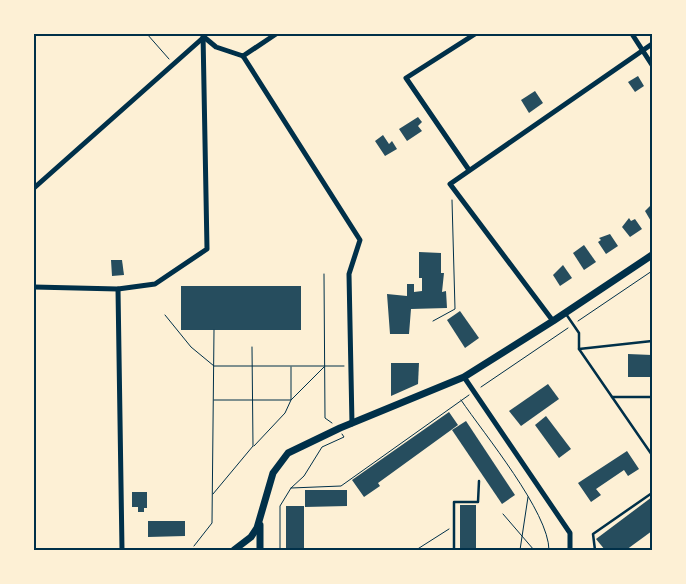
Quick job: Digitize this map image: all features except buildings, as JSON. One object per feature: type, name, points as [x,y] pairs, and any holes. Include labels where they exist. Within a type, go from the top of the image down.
[{"type":"main road","points":[[236,550],[251,537],[260,519],[273,473],[282,459],[296,448],[464,377],[566,313],[652,255]]},
{"type":"main road","points":[[260,519],[260,550]]},
{"type":"street","points":[[243,56],[276,34]]},
{"type":"street","points":[[469,170],[406,78],[475,34]]},
{"type":"street","points":[[632,34],[652,65]]},
{"type":"street","points":[[34,188],[204,35]]},
{"type":"street","points":[[204,35],[216,47],[243,56],[360,240],[349,274],[352,424]]},
{"type":"street","points":[[34,287],[118,289],[155,284],[207,249],[204,35]]},
{"type":"street","points":[[553,321],[450,184],[652,44]]},
{"type":"street","points":[[118,289],[122,550]]},
{"type":"street","points":[[464,377],[570,533],[570,550]]},
{"type":"lane","points":[[566,313],[578,333],[579,349],[652,455]]},
{"type":"lane","points":[[579,349],[652,341]]},
{"type":"lane","points":[[612,397],[652,396]]},
{"type":"lane","points":[[454,550],[454,502],[478,502],[479,481]]},
{"type":"lane","points":[[594,550],[593,534],[652,493]]},
{"type":"path","points":[[147,34],[173,63]]},
{"type":"path","points":[[433,321],[455,308],[452,198]]},
{"type":"path","points":[[280,550],[280,506],[291,488],[304,476],[322,447],[344,437],[340,428],[326,418],[324,274]]},
{"type":"path","points":[[165,315],[191,347],[214,366],[352,366]]},
{"type":"path","points":[[194,546],[212,523],[214,330]]},
{"type":"path","points":[[252,347],[254,446]]},
{"type":"path","points":[[291,366],[291,400]]},
{"type":"path","points":[[212,494],[285,412],[291,400],[326,366]]},
{"type":"path","points":[[460,399],[538,511],[549,541],[549,550]]},
{"type":"path","points":[[213,400],[291,400]]},
{"type":"path","points":[[520,550],[528,497]]},
{"type":"path","points":[[503,514],[534,550]]},
{"type":"path","points":[[416,550],[454,526]]}]
